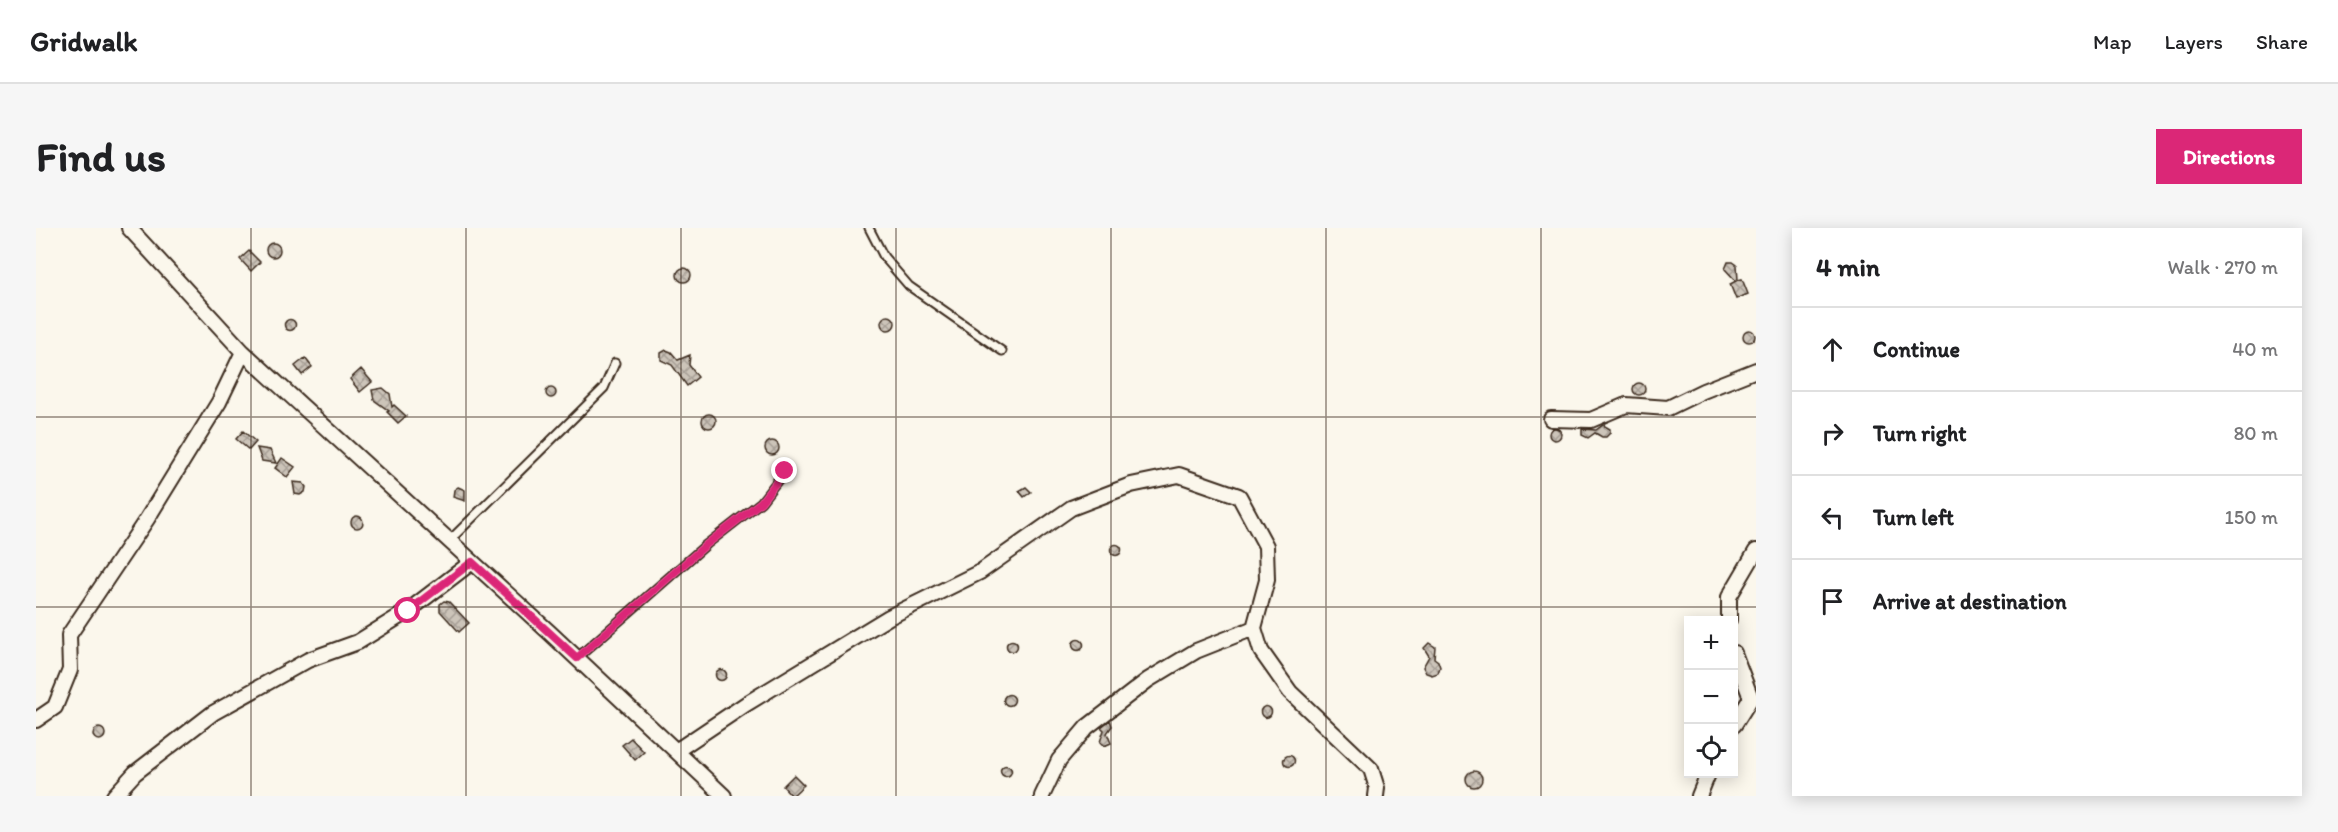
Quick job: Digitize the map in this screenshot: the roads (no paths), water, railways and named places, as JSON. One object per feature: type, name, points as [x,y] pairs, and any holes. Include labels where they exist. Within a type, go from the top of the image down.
[{"type":"street","points":[[129,228],[243,352],[724,796]]},
{"type":"street","points":[[36,720],[55,707],[69,670],[69,635],[147,519],[219,402],[243,352]]},
{"type":"street","points":[[1551,419],[1591,420],[1626,405],[1668,408],[1756,370]]},
{"type":"street","points":[[676,751],[746,704],[889,617],[980,572],[1071,508],[1131,485],[1179,475],[1239,496],[1266,546],[1267,580],[1254,628],[1262,651],[1290,692],[1371,769],[1377,788],[1376,796]]},
{"type":"street","points":[[1730,616],[1729,597],[1756,551]]},
{"type":"street","points":[[114,796],[135,773],[213,713],[308,660],[358,642],[408,611],[472,562]]},
{"type":"street","points":[[1042,796],[1059,760],[1087,727],[1148,680],[1196,651],[1254,628]]},
{"type":"street","points":[[1738,664],[1751,698],[1738,718]]},
{"type":"street","points":[[1699,796],[1706,778]]},
{"type":"lane","points":[[869,228],[884,257],[909,286],[1002,351]]},
{"type":"lane","points":[[449,541],[538,451],[592,401],[604,388],[615,363]]},
{"type":"lane","points":[[577,658],[707,544],[761,502],[785,471]]}]
